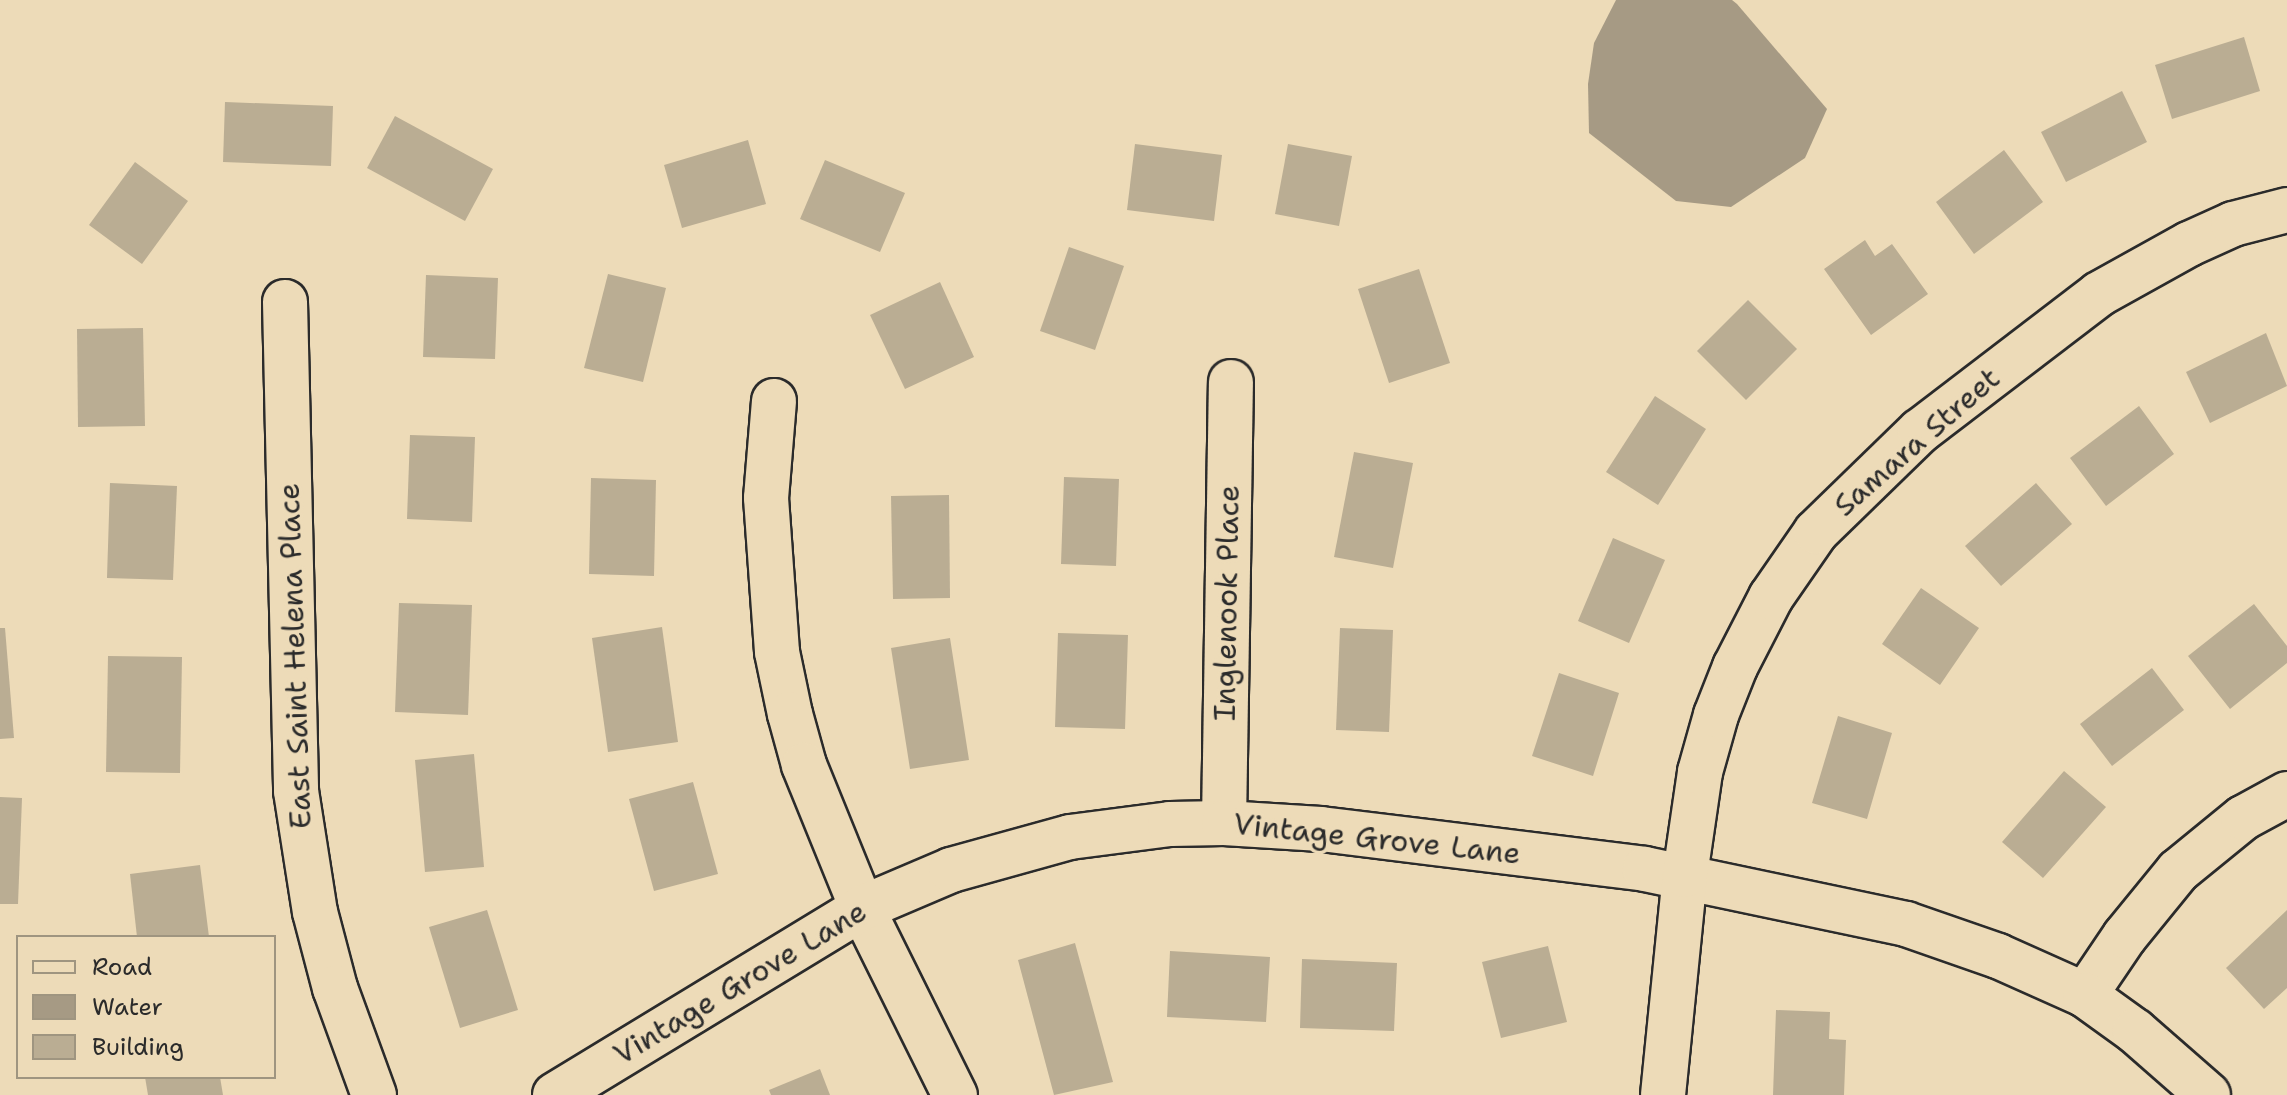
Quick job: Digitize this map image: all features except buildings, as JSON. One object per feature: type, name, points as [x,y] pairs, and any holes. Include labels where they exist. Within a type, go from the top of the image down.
[{"type":"street","name":"Samara Street","points":[[1663,1095],[1685,875],[1700,772],[1716,715],[1771,597],[1816,532],[1920,431],[2099,294],[2189,244],[2233,224],[2287,210]]},
{"type":"street","name":"East Saint Helena Place","points":[[285,302],[296,791],[315,912],[335,988],[374,1095]]},
{"type":"street","name":"Inglenook Place","points":[[1224,823],[1231,382]]},
{"type":"street","points":[[774,401],[766,498],[777,652],[804,765],[862,908],[955,1095]]},
{"type":"street","points":[[2085,995],[2125,936],[2178,871],[2243,818],[2287,794]]},
{"type":"street","name":"Vintage Grove Lane","points":[[555,1095],[862,908],[951,870],[1070,837],[1157,825],[1224,823],[1321,829],[1685,875],[1906,924],[1998,956],[2085,995],[2135,1031],[2208,1095]]},
{"type":"water","points":[[1616,0],[1732,0],[1737,4],[1827,109],[1805,158],[1731,207],[1676,201],[1589,133],[1588,84],[1594,43]]}]
